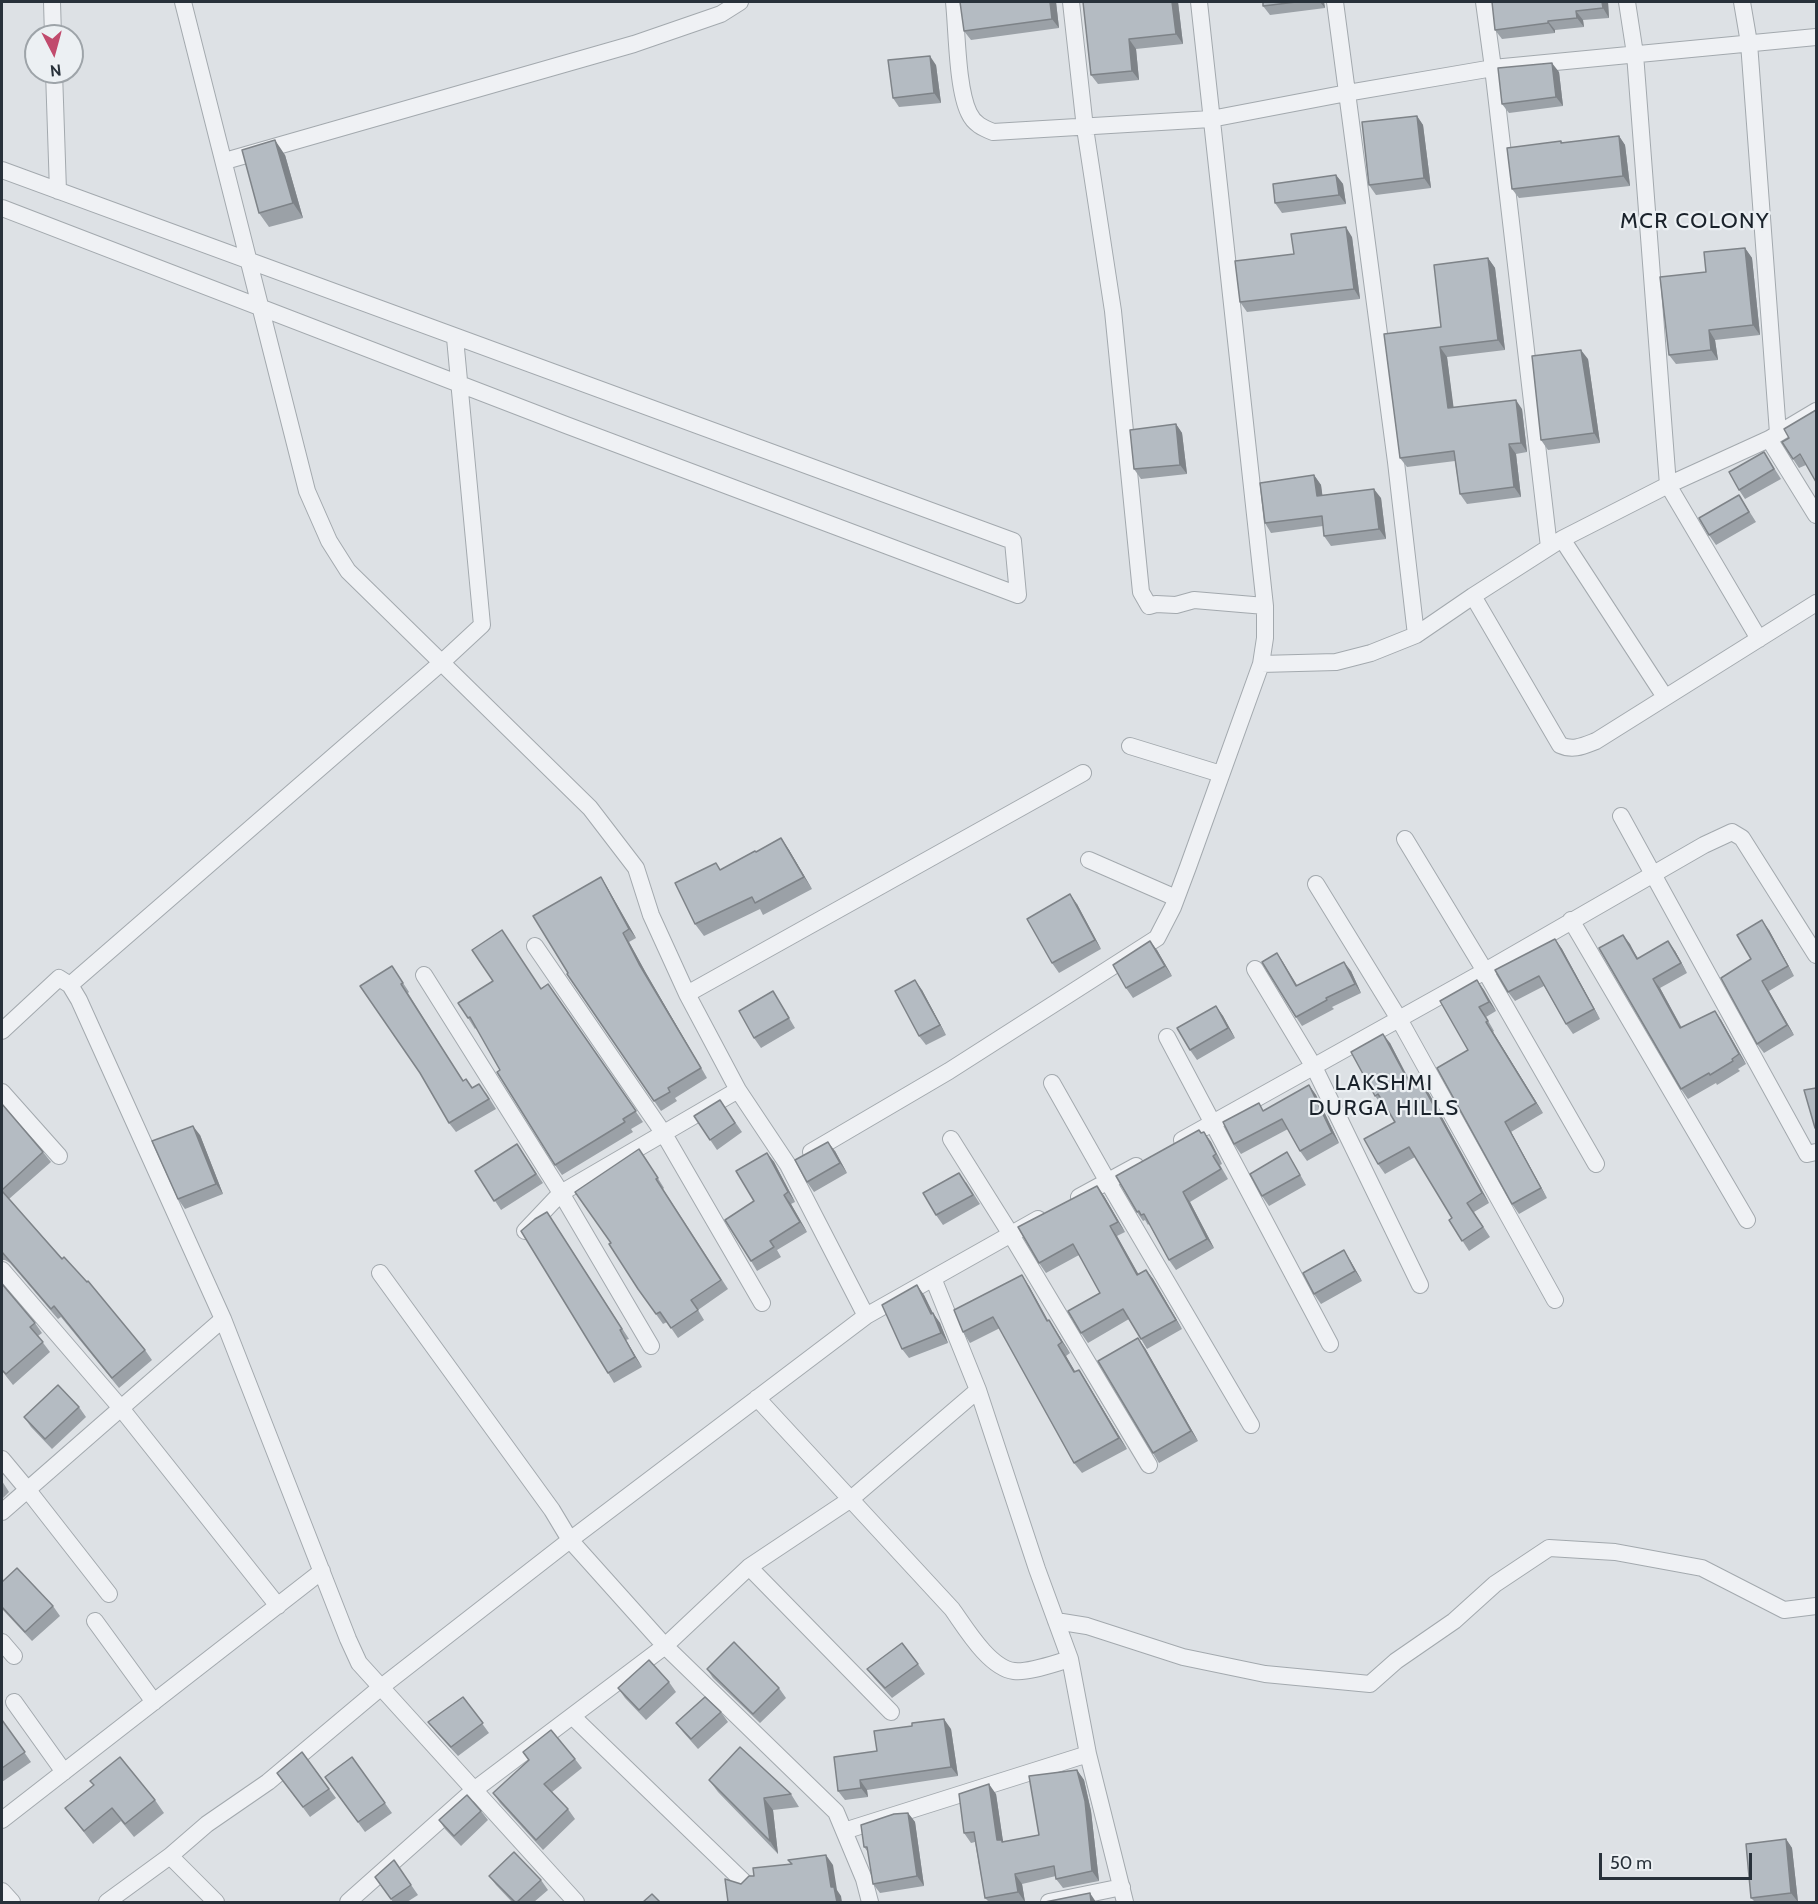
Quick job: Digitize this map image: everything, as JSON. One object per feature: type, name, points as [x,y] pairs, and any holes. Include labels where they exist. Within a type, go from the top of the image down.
[{"type":"street","points":[[52,2],[53,24]]},
{"type":"street","points":[[183,2],[307,491],[330,540],[348,571],[590,808],[636,868],[651,915],[687,994],[738,1090],[788,1165],[866,1316]]},
{"type":"street","points":[[225,161],[634,44],[721,14],[740,2]]},
{"type":"street","points":[[954,2],[963,93],[969,114],[979,126],[993,132],[1211,119],[1493,68],[1816,37]]},
{"type":"street","points":[[1071,2],[1085,128],[1113,311],[1141,592],[1149,606],[1176,605],[1194,600],[1265,606]]},
{"type":"street","points":[[788,1165],[950,1071],[1157,938],[1176,898],[1261,664],[1265,638],[1265,606],[1199,2]]},
{"type":"street","points":[[1335,2],[1396,462],[1416,635]]},
{"type":"street","points":[[1484,2],[1556,543],[1665,697]]},
{"type":"street","points":[[1627,2],[1635,54],[1668,485],[1759,639]]},
{"type":"street","points":[[1742,2],[1749,43],[1773,436],[1816,515]]},
{"type":"street","points":[[54,84],[58,191]]},
{"type":"street","points":[[2,170],[1013,542],[1018,595],[459,384],[2,208]]},
{"type":"street","points":[[70,985],[483,625],[455,338]]},
{"type":"street","points":[[1261,664],[1336,662],[1371,653],[1416,635],[1556,543],[1668,485],[1773,436],[1816,411]]},
{"type":"street","points":[[1473,596],[1563,746],[1570,748],[1581,747],[1596,741],[1816,603]]},
{"type":"street","points":[[1130,746],[1221,774]]},
{"type":"street","points":[[687,994],[1083,773]]},
{"type":"street","points":[[1621,816],[1807,1154],[1816,1152]]},
{"type":"street","points":[[1165,1150],[1485,971],[1704,845],[1732,832],[1742,838],[1816,955]]},
{"type":"street","points":[[1405,839],[1485,971],[1596,1164]]},
{"type":"street","points":[[1089,860],[1176,898]]},
{"type":"street","points":[[1316,884],[1399,1019],[1555,1300]]},
{"type":"street","points":[[1571,920],[1747,1220]]},
{"type":"street","points":[[535,946],[664,1134],[762,1303]]},
{"type":"street","points":[[1256,969],[1314,1067],[1420,1285]]},
{"type":"street","points":[[424,975],[561,1193],[651,1346]]},
{"type":"street","points":[[2,1031],[59,978],[70,985],[79,1000],[223,1319],[359,1663],[574,1902]]},
{"type":"street","points":[[1167,1037],[1330,1344]]},
{"type":"street","points":[[1052,1083],[1107,1182],[1251,1425]]},
{"type":"street","points":[[525,1231],[561,1193],[738,1090]]},
{"type":"street","points":[[2,1092],[59,1156]]},
{"type":"street","points":[[951,1139],[1011,1233],[1149,1465]]},
{"type":"street","points":[[1069,1203],[1146,1161]]},
{"type":"street","points":[[107,1902],[170,1856],[207,1824],[268,1782],[380,1688],[570,1540],[866,1316],[1049,1213]]},
{"type":"street","points":[[2,1270],[120,1407],[278,1606]]},
{"type":"street","points":[[380,1273],[552,1510],[570,1540],[665,1646],[836,1812],[864,1879],[870,1902]]},
{"type":"street","points":[[933,1278],[978,1390],[1070,1659],[1088,1754],[1124,1895],[1049,1902]]},
{"type":"street","points":[[2,1512],[223,1319]]},
{"type":"street","points":[[348,1902],[474,1790],[665,1646],[749,1567],[851,1499],[978,1390]]},
{"type":"street","points":[[757,1398],[952,1609],[979,1647],[1000,1665],[1014,1671],[1070,1659]]},
{"type":"street","points":[[2,1459],[109,1594]]},
{"type":"street","points":[[1056,1621],[1087,1626],[1183,1657],[1253,1671],[1370,1684],[1396,1661],[1454,1621],[1496,1584],[1549,1548],[1615,1552],[1702,1568],[1784,1610],[1816,1606]]},
{"type":"street","points":[[749,1567],[891,1712]]},
{"type":"street","points":[[2,1820],[322,1571]]},
{"type":"street","points":[[95,1621],[154,1702]]},
{"type":"street","points":[[2,1642],[14,1656]]},
{"type":"street","points":[[14,1702],[64,1772]]},
{"type":"street","points":[[572,1716],[745,1883]]},
{"type":"street","points":[[844,1831],[1088,1754]]},
{"type":"street","points":[[170,1856],[216,1902]]},
{"type":"street","points":[[2,1891],[12,1902]]},
{"type":"building","points":[[960,2],[1050,2],[1052,19],[964,31]]},
{"type":"building","points":[[1083,2],[1172,2],[1176,34],[1129,39],[1132,71],[1091,75]]},
{"type":"building","points":[[1263,2],[1296,2],[1263,6]]},
{"type":"building","points":[[1492,2],[1602,2],[1603,8],[1576,11],[1577,18],[1495,30]]},
{"type":"building","points":[[930,56],[934,93],[893,98],[888,60]]},
{"type":"building","points":[[1552,63],[1556,97],[1502,104],[1498,68]]},
{"type":"building","points":[[1417,116],[1424,178],[1369,185],[1362,122]]},
{"type":"building","points":[[1619,136],[1623,176],[1512,189],[1507,148]]},
{"type":"building","points":[[275,140],[293,203],[259,213],[242,150]]},
{"type":"building","points":[[1336,175],[1339,195],[1275,203],[1273,184]]},
{"type":"building","points":[[1346,227],[1354,289],[1240,302],[1235,261],[1294,254],[1291,234]]},
{"type":"building","points":[[1745,248],[1753,325],[1709,330],[1711,350],[1669,355],[1660,277],[1706,272],[1704,252]]},
{"type":"building","points":[[1488,258],[1498,340],[1440,347],[1448,408],[1516,400],[1521,443],[1509,444],[1514,487],[1460,494],[1454,451],[1400,458],[1384,334],[1441,327],[1434,265]]},
{"type":"building","points":[[1581,350],[1594,433],[1541,440],[1532,356]]},
{"type":"building","points":[[1816,410],[1816,482],[1800,454],[1793,459],[1782,442],[1789,438],[1784,429]]},
{"type":"building","points":[[1176,424],[1180,465],[1134,469],[1130,430]]},
{"type":"building","points":[[1764,452],[1774,469],[1739,490],[1729,472]]},
{"type":"building","points":[[1314,475],[1317,496],[1374,489],[1379,529],[1324,536],[1322,516],[1265,523],[1260,483]]},
{"type":"building","points":[[1739,495],[1749,512],[1709,535],[1699,518]]},
{"type":"building","points":[[781,838],[804,877],[755,903],[752,897],[695,924],[675,883],[716,863],[720,870]]},
{"type":"building","points":[[601,877],[629,929],[623,933],[639,964],[701,1068],[668,1088],[670,1092],[654,1101],[567,974],[533,916]]},
{"type":"building","points":[[1070,894],[1095,940],[1052,963],[1027,919]]},
{"type":"building","points":[[1762,920],[1788,966],[1762,981],[1787,1025],[1757,1044],[1721,978],[1751,959],[1737,935]]},
{"type":"building","points":[[502,930],[541,989],[548,984],[636,1111],[623,1119],[625,1122],[555,1165],[497,1072],[500,1070],[470,1017],[468,1018],[458,1003],[493,981],[472,950]]},
{"type":"building","points":[[1623,935],[1637,959],[1668,941],[1681,963],[1653,979],[1680,1028],[1715,1011],[1739,1054],[1732,1059],[1733,1061],[1681,1089],[1599,948]]},
{"type":"building","points":[[1555,939],[1594,1009],[1566,1024],[1539,976],[1508,992],[1495,970]]},
{"type":"building","points":[[1150,941],[1165,966],[1126,988],[1113,965]]},
{"type":"building","points":[[1277,953],[1296,986],[1344,962],[1355,984],[1326,998],[1327,1000],[1296,1017],[1262,962]]},
{"type":"building","points":[[392,966],[463,1081],[466,1079],[472,1088],[479,1084],[489,1099],[449,1123],[420,1073],[360,986]]},
{"type":"building","points":[[915,980],[940,1025],[919,1036],[895,991]]},
{"type":"building","points":[[1477,980],[1489,1002],[1479,1007],[1488,1021],[1486,1022],[1536,1103],[1505,1122],[1541,1188],[1512,1204],[1437,1068],[1468,1050],[1440,1001]]},
{"type":"building","points":[[773,991],[789,1018],[754,1038],[739,1011]]},
{"type":"building","points":[[1216,1006],[1228,1028],[1190,1050],[1177,1028]]},
{"type":"building","points":[[1383,1034],[1410,1084],[1419,1079],[1482,1193],[1467,1203],[1483,1227],[1462,1241],[1449,1220],[1452,1218],[1409,1147],[1378,1164],[1364,1139],[1395,1122],[1378,1094],[1375,1096],[1351,1052]]},
{"type":"building","points":[[1309,1085],[1332,1133],[1300,1151],[1282,1119],[1234,1144],[1223,1122],[1259,1103],[1263,1111]]},
{"type":"building","points":[[1816,1088],[1816,1128],[1815,1128],[1804,1090]]},
{"type":"building","points":[[720,1100],[735,1123],[710,1140],[694,1116]]},
{"type":"building","points":[[2,1104],[43,1152],[2,1190]]},
{"type":"building","points":[[193,1126],[216,1184],[178,1199],[152,1141]]},
{"type":"building","points":[[1199,1130],[1201,1133],[1204,1132],[1216,1154],[1213,1156],[1221,1169],[1183,1192],[1207,1239],[1169,1260],[1144,1214],[1137,1212],[1116,1176]]},
{"type":"building","points":[[828,1142],[840,1163],[807,1182],[795,1160]]},
{"type":"building","points":[[517,1144],[536,1174],[494,1201],[475,1171]]},
{"type":"building","points":[[639,1149],[721,1280],[691,1300],[698,1310],[671,1328],[660,1312],[656,1314],[638,1289],[609,1244],[611,1243],[575,1192]]},
{"type":"building","points":[[1287,1152],[1300,1175],[1262,1196],[1250,1174]]},
{"type":"building","points":[[767,1153],[788,1192],[784,1195],[800,1222],[770,1241],[774,1247],[751,1261],[725,1220],[754,1201],[736,1171]]},
{"type":"building","points":[[959,1173],[973,1195],[936,1215],[923,1193]]},
{"type":"building","points":[[1097,1186],[1118,1222],[1110,1226],[1137,1275],[1146,1270],[1176,1320],[1141,1339],[1123,1309],[1081,1333],[1068,1311],[1100,1293],[1073,1244],[1039,1263],[1018,1227]]},
{"type":"building","points":[[2,1191],[62,1259],[64,1257],[88,1281],[145,1350],[112,1378],[54,1306],[51,1309],[2,1252]]},
{"type":"building","points":[[547,1212],[622,1329],[620,1330],[635,1357],[608,1373],[521,1231]]},
{"type":"building","points":[[1344,1250],[1355,1271],[1314,1294],[1303,1273]]},
{"type":"building","points":[[1022,1275],[1047,1321],[1049,1320],[1062,1342],[1058,1345],[1074,1372],[1079,1370],[1119,1438],[1074,1463],[993,1317],[963,1332],[954,1310]]},
{"type":"building","points":[[2,1284],[35,1323],[30,1327],[43,1342],[6,1374],[2,1370]]},
{"type":"building","points":[[917,1285],[941,1333],[902,1349],[882,1305]]},
{"type":"building","points":[[1138,1338],[1191,1431],[1153,1453],[1098,1361]]},
{"type":"building","points":[[58,1385],[79,1407],[45,1439],[24,1417]]},
{"type":"building","points":[[17,1568],[53,1606],[25,1632],[2,1607],[2,1582]]},
{"type":"building","points":[[734,1642],[779,1688],[753,1714],[707,1669]]},
{"type":"building","points":[[902,1643],[918,1664],[885,1688],[867,1669]]},
{"type":"building","points":[[649,1660],[669,1682],[639,1710],[618,1688]]},
{"type":"building","points":[[463,1697],[483,1723],[451,1747],[428,1722]]},
{"type":"building","points":[[705,1697],[721,1712],[691,1739],[676,1723]]},
{"type":"building","points":[[944,1719],[951,1767],[860,1780],[861,1788],[838,1791],[834,1757],[877,1751],[874,1731]]},
{"type":"building","points":[[2,1720],[25,1752],[2,1768]]},
{"type":"building","points":[[551,1730],[575,1759],[544,1784],[568,1809],[536,1840],[493,1793],[529,1760],[523,1752]]},
{"type":"building","points":[[740,1747],[791,1794],[764,1798],[770,1841],[709,1780]]},
{"type":"building","points":[[302,1752],[329,1789],[303,1807],[277,1773]]},
{"type":"building","points":[[120,1757],[155,1800],[125,1824],[112,1808],[84,1831],[65,1808],[94,1785],[90,1781]]},
{"type":"building","points":[[352,1757],[385,1803],[358,1822],[325,1777]]},
{"type":"building","points":[[1077,1770],[1085,1801],[1092,1871],[1056,1879],[1054,1866],[1015,1874],[1018,1892],[985,1898],[974,1832],[964,1833],[959,1794],[989,1784],[997,1840],[1002,1840],[1002,1842],[1039,1835],[1029,1776]]},
{"type":"building","points":[[467,1795],[481,1811],[454,1836],[439,1820]]},
{"type":"building","points":[[908,1813],[917,1876],[873,1884],[861,1825],[894,1814]]},
{"type":"building","points":[[1786,1839],[1791,1893],[1751,1898],[1746,1844]]},
{"type":"building","points":[[514,1852],[541,1880],[517,1902],[489,1876]]},
{"type":"building","points":[[826,1855],[831,1887],[834,1887],[837,1902],[728,1902],[725,1879],[741,1884],[749,1876],[754,1876],[753,1868],[792,1864],[788,1860]]},
{"type":"building","points":[[394,1860],[411,1885],[391,1899],[375,1877]]},
{"type":"building","points":[[1090,1893],[1091,1902],[1045,1902]]},
{"type":"building","points":[[652,1894],[660,1902],[643,1902]]},
{"type":"district","name":"MCR COLONY","points":[[1695,222]]},
{"type":"district","name":"LAKSHMI DURGA HILLS","points":[[1384,1096]]}]
